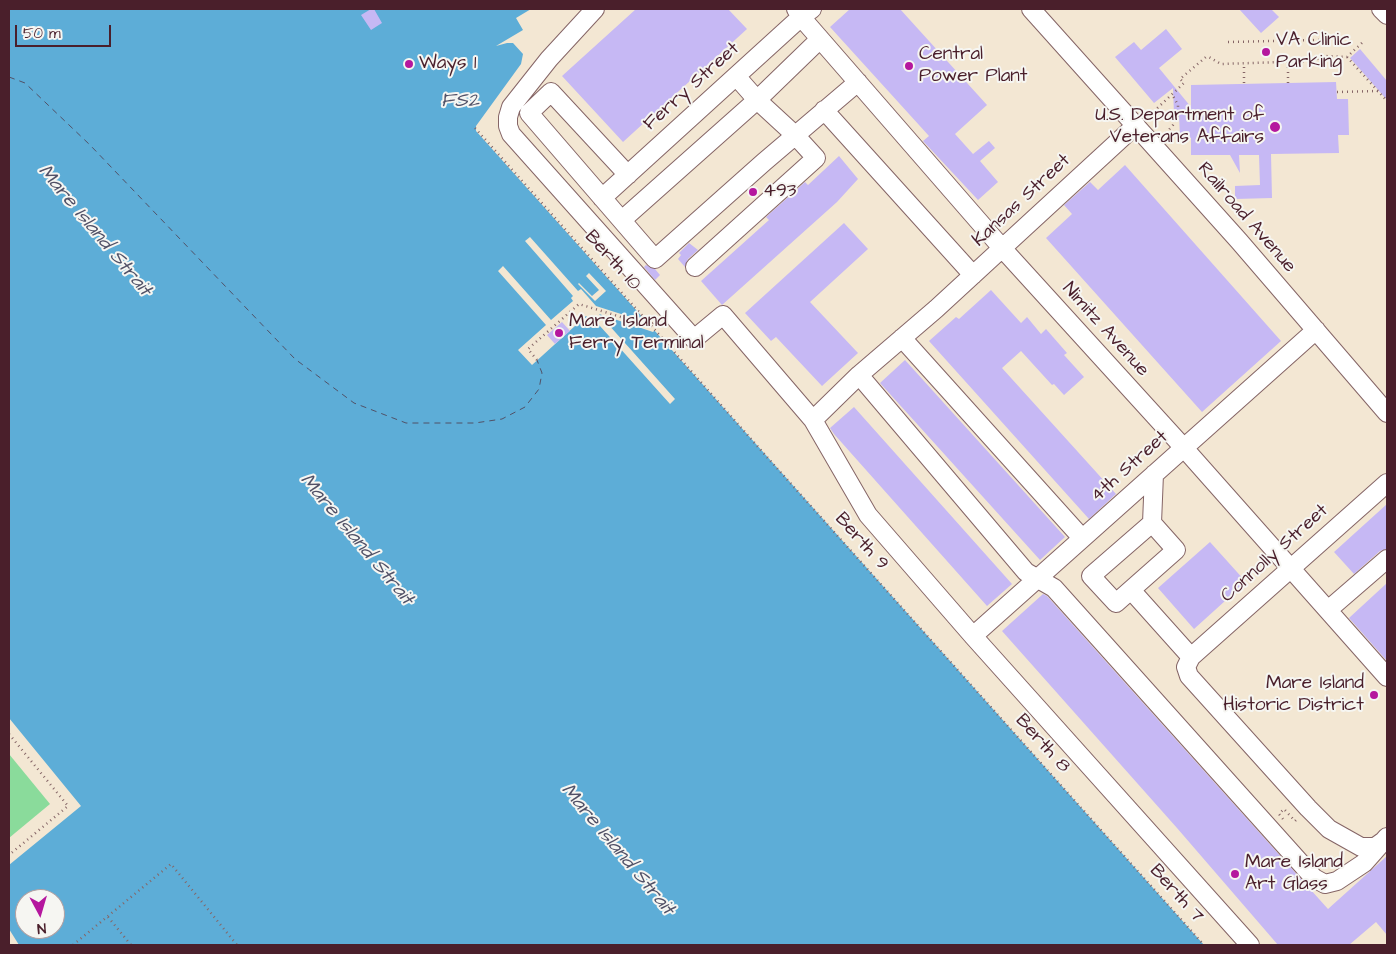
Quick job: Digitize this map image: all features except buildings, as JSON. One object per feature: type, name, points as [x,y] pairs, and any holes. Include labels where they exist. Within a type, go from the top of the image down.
[{"type":"street","points":[[595,9],[549,59],[511,107],[508,117],[508,126],[511,134],[694,339],[723,315],[813,420],[868,516],[1250,945]]},
{"type":"street","name":"Railroad Avenue","points":[[1031,9],[1143,120],[1387,414]]},
{"type":"street","points":[[1381,9],[1387,15]]},
{"type":"street","name":"Nimitz Avenue","points":[[803,11],[820,39],[1002,248],[1184,448],[1387,676]]},
{"type":"street","name":"Ferry Street","points":[[602,198],[736,76],[803,11]]},
{"type":"street","points":[[622,220],[757,100],[820,39]]},
{"type":"street","points":[[695,267],[816,158],[795,135],[757,100],[736,76]]},
{"type":"street","points":[[628,175],[551,92],[528,112],[655,259],[858,82]]},
{"type":"street","points":[[824,110],[973,275]]},
{"type":"street","name":"Kansas Street","points":[[813,420],[859,376],[936,309],[1143,120]]},
{"type":"street","name":"4th Street","points":[[973,636],[1316,330]]},
{"type":"street","points":[[902,338],[1082,538]]},
{"type":"street","points":[[859,376],[1026,572],[1054,588],[1319,882],[1331,884],[1337,881],[1364,863],[1385,840]]},
{"type":"street","points":[[1152,522],[1091,576],[1116,603],[1176,550],[1152,522],[1154,474]]},
{"type":"street","name":"Connolly Street","points":[[1191,657],[1387,483]]},
{"type":"street","points":[[1328,610],[1387,559]]},
{"type":"street","points":[[1131,590],[1191,657],[1186,663],[1188,674],[1329,829],[1357,846],[1375,847],[1385,840]]},
{"type":"path","points":[[1228,42],[1319,40]]},
{"type":"path","points":[[1143,120],[1184,83],[1180,79],[1206,57],[1221,64],[1313,61],[1324,56],[1347,56],[1364,41]]},
{"type":"path","points":[[1347,56],[1387,101]]},
{"type":"path","points":[[1288,62],[1288,83]]},
{"type":"path","points":[[1244,63],[1244,83]]},
{"type":"path","points":[[1337,92],[1378,91]]},
{"type":"path","points":[[1166,133],[1176,119],[1178,105],[1172,94]]},
{"type":"path","name":"Berth 10","points":[[475,128],[767,457]]},
{"type":"path","points":[[537,360],[528,349],[579,304],[643,324],[651,325],[654,322]]},
{"type":"path","name":"Berth 9","points":[[767,457],[935,646]]},
{"type":"path","name":"Berth 8","points":[[935,646],[1129,861]]},
{"type":"path","points":[[9,734],[68,806],[9,855]]},
{"type":"path","points":[[1277,837],[1308,808]]},
{"type":"path","points":[[1284,820],[1279,814],[1284,809],[1294,821]]},
{"type":"path","name":"Berth 7","points":[[1129,861],[1204,945]]},
{"type":"path","points":[[73,945],[171,864],[238,945]]},
{"type":"path","points":[[108,917],[131,945]]},
{"type":"green space","points":[[9,754],[50,804],[9,838]]},
{"type":"water","points":[[9,9],[531,9],[516,18],[523,30],[496,46],[513,43],[523,54],[521,64],[476,126],[476,131],[1204,945],[19,945],[15,939],[65,939],[65,889],[15,889],[15,939],[9,929],[9,865],[81,806],[9,718]]},
{"type":"pier","name":"Mare Island Ferry Terminal","points":[[530,237],[578,291],[581,289],[596,306],[643,321],[645,318],[655,330],[653,332],[599,314],[675,399],[670,404],[591,316],[589,319],[586,316],[532,365],[518,350],[546,325],[498,271],[503,266],[551,320],[573,301],[571,298],[573,296],[525,241]]},
{"type":"pier","points":[[589,273],[606,291],[595,301],[578,284],[592,296],[599,290],[586,276]]},
{"type":"ferry route","points":[[9,77],[25,83],[90,145],[295,359],[354,403],[406,423],[475,423],[502,419],[525,407],[539,389],[542,373],[537,360]]},
{"type":"place","name":"VA Clinic Parking","points":[[1266,52]]},
{"type":"place","name":"Ways 1","points":[[409,64]]},
{"type":"place","name":"Central Power Plant","points":[[909,66]]},
{"type":"place","name":"U.S. Department of Veterans Affairs","points":[[1275,127]]},
{"type":"place","name":"493","points":[[753,192]]},
{"type":"place","name":"Mare Island Ferry Terminal","points":[[559,333]]},
{"type":"place","name":"Mare Island Historic District","points":[[1374,695]]},
{"type":"place","name":"Mare Island Art Glass","points":[[1235,874]]},
{"type":"water label","name":"FS2","points":[[460,102]]},
{"type":"water label","name":"Mare Island Strait","points":[[94,231]]},
{"type":"water label","name":"Mare Island Strait","points":[[356,540]]},
{"type":"water label","name":"Mare Island Strait","points":[[617,850]]}]
